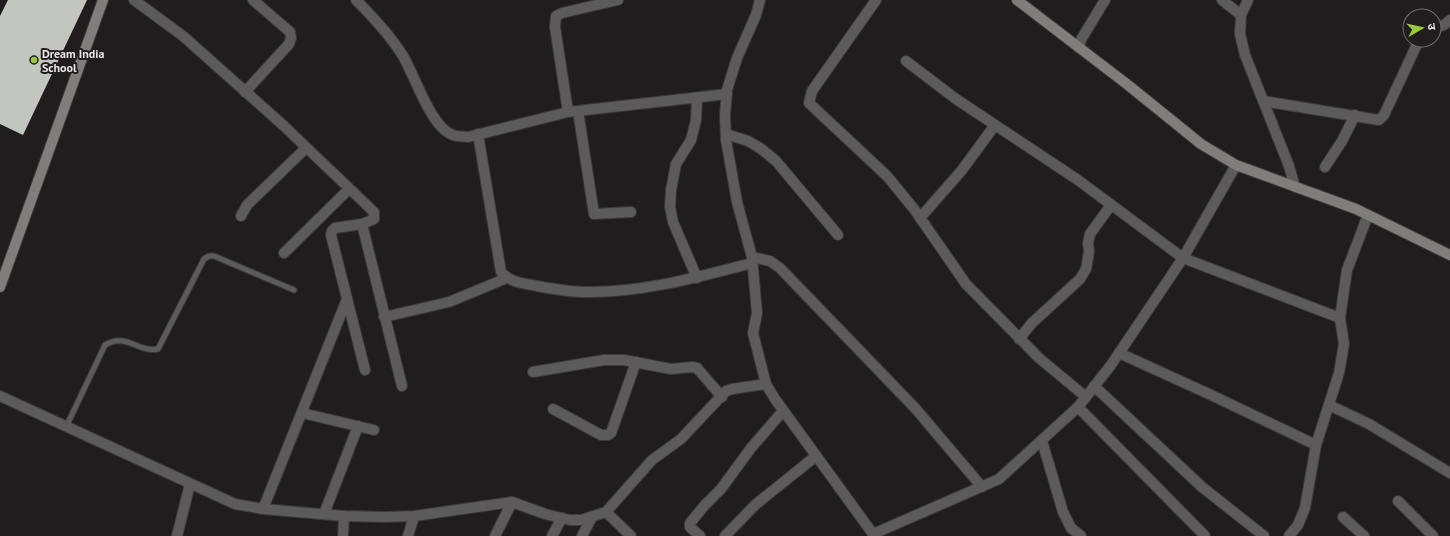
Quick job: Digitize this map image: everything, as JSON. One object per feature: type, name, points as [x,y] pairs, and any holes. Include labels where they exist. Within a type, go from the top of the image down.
[{"type":"street","points":[[0,287],[103,0]]},
{"type":"street","points":[[134,0],[183,36],[284,126],[374,212],[374,219],[362,224],[335,228],[331,235],[365,370]]},
{"type":"street","points":[[245,92],[289,44],[291,38],[290,32],[253,0]]},
{"type":"street","points":[[356,0],[382,26],[403,56],[432,115],[439,125],[453,136],[468,137],[573,112],[726,94]]},
{"type":"street","points":[[618,0],[562,13],[556,16],[555,27],[594,214],[631,212]]},
{"type":"street","points":[[760,0],[756,15],[737,58],[726,94],[726,134],[737,202],[752,260],[757,313],[753,333],[766,384],[783,411],[873,535],[999,479],[1042,441],[1078,406],[1119,353],[1183,258],[1236,165]]},
{"type":"street","points":[[876,0],[812,91],[809,103],[887,176],[920,218],[966,284],[1039,358],[1086,397]]},
{"type":"street","points":[[1017,0],[1201,144],[1236,165],[1356,209],[1450,255]]},
{"type":"street","points":[[1078,47],[1105,0]]},
{"type":"street","points":[[1222,0],[1241,15]]},
{"type":"street","points":[[1248,0],[1241,15],[1240,34],[1245,55],[1289,166],[1295,187]]},
{"type":"street","points":[[1263,101],[1355,115],[1376,120],[1382,118],[1415,48]]},
{"type":"street","points":[[906,61],[956,99],[1078,180],[1183,258],[1340,318]]},
{"type":"street","points":[[697,98],[696,120],[691,140],[676,164],[671,190],[670,207],[673,222],[697,278]]},
{"type":"street","points":[[1325,167],[1342,141],[1355,115]]},
{"type":"street","points":[[920,218],[962,170],[995,125]]},
{"type":"street","points":[[478,134],[501,272],[507,278],[555,290],[617,292],[697,278],[752,260],[770,261],[780,268],[915,408],[982,487]]},
{"type":"street","points":[[726,134],[748,141],[760,148],[776,162],[838,235]]},
{"type":"street","points":[[241,216],[247,205],[306,148]]},
{"type":"street","points":[[284,253],[349,189]]},
{"type":"street","points":[[1019,339],[1032,324],[1080,279],[1086,269],[1090,234],[1111,205]]},
{"type":"street","points":[[1290,536],[1298,525],[1305,508],[1316,445],[1339,373],[1344,344],[1340,318],[1347,270],[1368,215]]},
{"type":"street","points":[[362,224],[402,386]]},
{"type":"street","points":[[384,317],[449,302],[507,278]]},
{"type":"street","points":[[264,509],[347,299]]},
{"type":"street","points":[[1119,353],[1316,445]]},
{"type":"street","points":[[533,372],[604,360],[624,360],[671,369],[692,367],[698,368],[722,397]]},
{"type":"street","points":[[553,409],[600,435],[608,435],[611,433],[636,362]]},
{"type":"street","points":[[0,396],[235,504],[264,509],[344,516],[414,516],[512,502],[545,514],[570,520],[581,520],[606,512],[652,460],[681,439],[726,391],[766,384]]},
{"type":"street","points":[[1094,386],[1202,487],[1264,536]]},
{"type":"street","points":[[1329,405],[1369,424],[1418,452],[1450,473]]},
{"type":"street","points":[[1078,406],[1205,536]]},
{"type":"street","points":[[700,536],[690,527],[690,523],[721,489],[751,448],[783,411]]},
{"type":"street","points":[[302,413],[374,430]]},
{"type":"street","points":[[324,514],[358,426]]},
{"type":"street","points":[[1042,441],[1063,512],[1070,528],[1081,536]]},
{"type":"street","points":[[725,536],[755,505],[816,456]]},
{"type":"street","points":[[177,536],[190,484]]},
{"type":"street","points":[[495,536],[512,502]]},
{"type":"street","points":[[1398,502],[1432,536]]},
{"type":"street","points":[[606,512],[631,536]]},
{"type":"street","points":[[343,536],[344,516]]},
{"type":"street","points":[[408,536],[414,516]]},
{"type":"street","points":[[582,536],[592,517]]},
{"type":"street","points":[[1343,517],[1364,536]]},
{"type":"street","points":[[552,536],[562,518]]},
{"type":"lane","points":[[66,427],[105,345],[115,340],[152,350],[158,349],[204,259],[209,256],[214,256],[294,290]]},
{"type":"building","name":"Dream India School","points":[[8,0],[87,0],[23,135],[0,124],[0,16]]},
{"type":"place","name":"Dream India School","points":[[34,60]]}]
